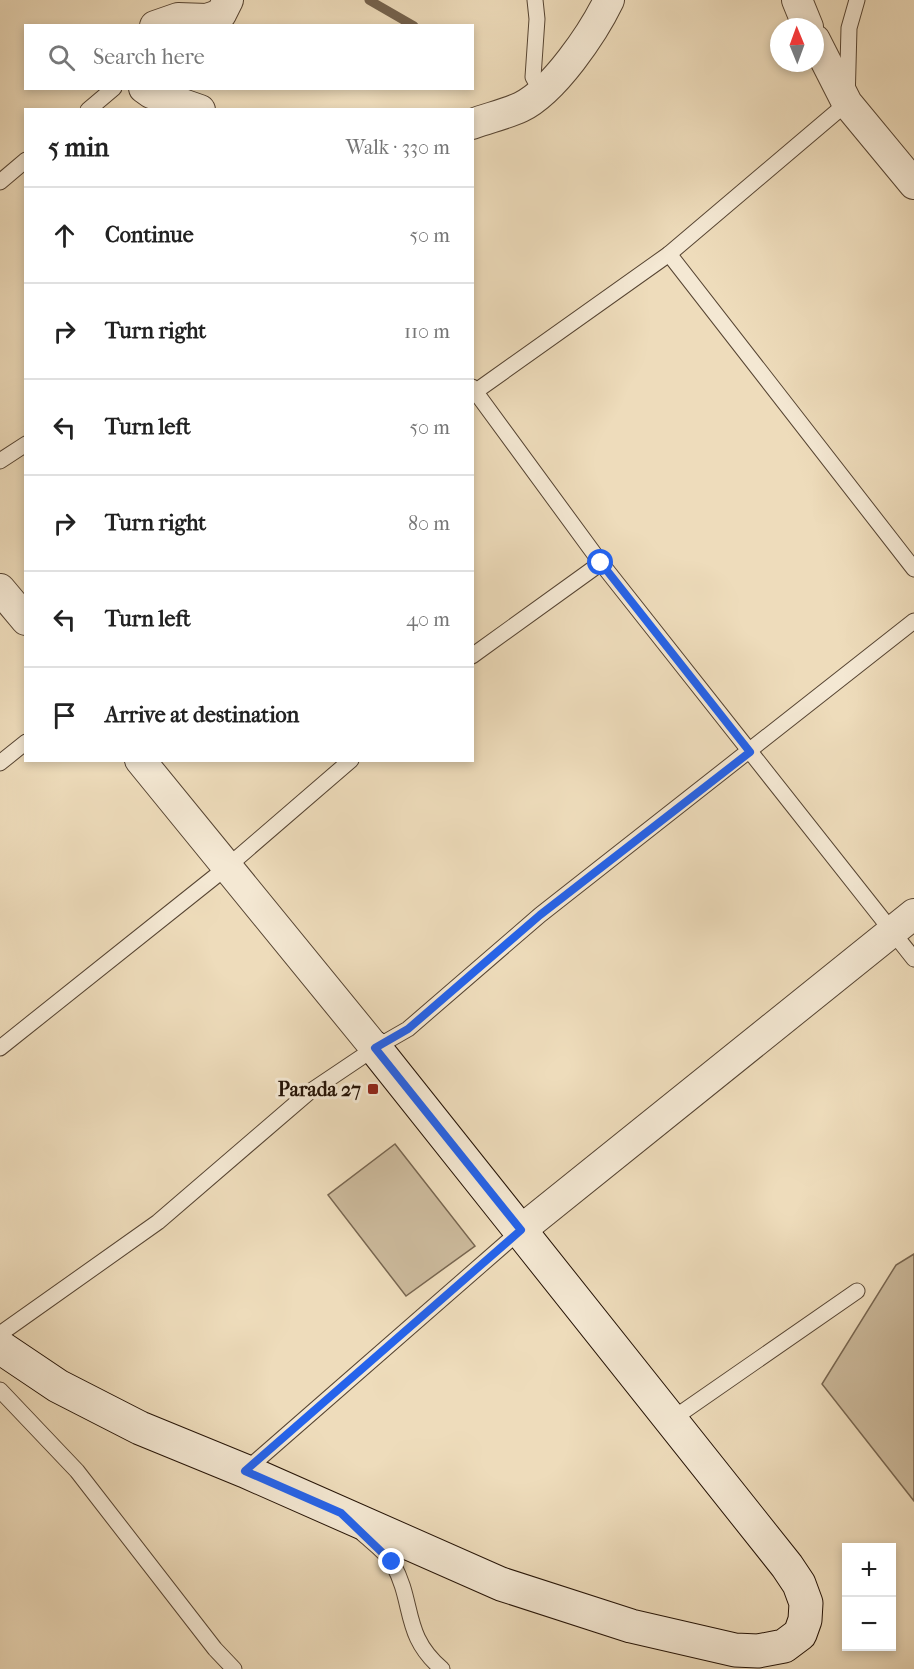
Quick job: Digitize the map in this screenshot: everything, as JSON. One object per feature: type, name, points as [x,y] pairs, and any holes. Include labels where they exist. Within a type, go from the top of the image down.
[{"type":"street","points":[[161,24],[178,18],[207,19],[221,14],[228,0]]},
{"type":"street","points":[[474,123],[521,107],[542,93],[563,70],[609,0]]},
{"type":"street","points":[[797,0],[804,18]]},
{"type":"street","points":[[824,57],[848,103],[914,184]]},
{"type":"street","points":[[147,90],[194,108]]},
{"type":"street","points":[[0,589],[24,618]]},
{"type":"street","points":[[0,1347],[58,1386],[140,1428],[245,1471],[501,1584],[631,1626],[735,1650],[758,1651],[784,1646],[800,1634],[805,1620],[806,1603],[799,1584],[521,1230],[142,762]]},
{"type":"street","points":[[521,1230],[903,922]]},
{"type":"lane","points":[[535,0],[537,19],[533,77],[542,93]]},
{"type":"lane","points":[[858,0],[849,28],[848,103],[669,254],[474,390],[601,563],[750,752],[903,922],[914,959]]},
{"type":"lane","points":[[90,108],[112,90]]},
{"type":"lane","points":[[0,182],[24,162]]},
{"type":"lane","points":[[669,254],[914,569]]},
{"type":"lane","points":[[0,461],[24,445]]},
{"type":"lane","points":[[474,655],[601,563]]},
{"type":"lane","points":[[0,1334],[158,1222],[308,1093],[408,1029],[540,915],[914,621]]},
{"type":"lane","points":[[0,763],[24,744]]},
{"type":"lane","points":[[0,1048],[227,867],[349,762]]},
{"type":"lane","points":[[245,1471],[521,1230]]},
{"type":"lane","points":[[671,1420],[857,1291]]},
{"type":"lane","points":[[0,1390],[76,1471],[215,1649],[234,1669]]},
{"type":"lane","points":[[341,1513],[392,1562],[399,1578],[413,1633],[423,1651],[442,1669]]},
{"type":"shaded area","points":[[395,1144],[475,1246],[406,1296],[328,1195]]},
{"type":"shaded area","points":[[914,1254],[914,1501],[822,1384],[896,1265]]},
{"type":"waterway","points":[[369,0],[411,24]]},
{"type":"place","name":"Parada 27","points":[[373,1089]]},
{"type":"route","points":[[392,1562],[341,1513],[245,1471],[521,1230],[375,1048],[408,1029],[540,915],[750,752],[601,563]]}]
